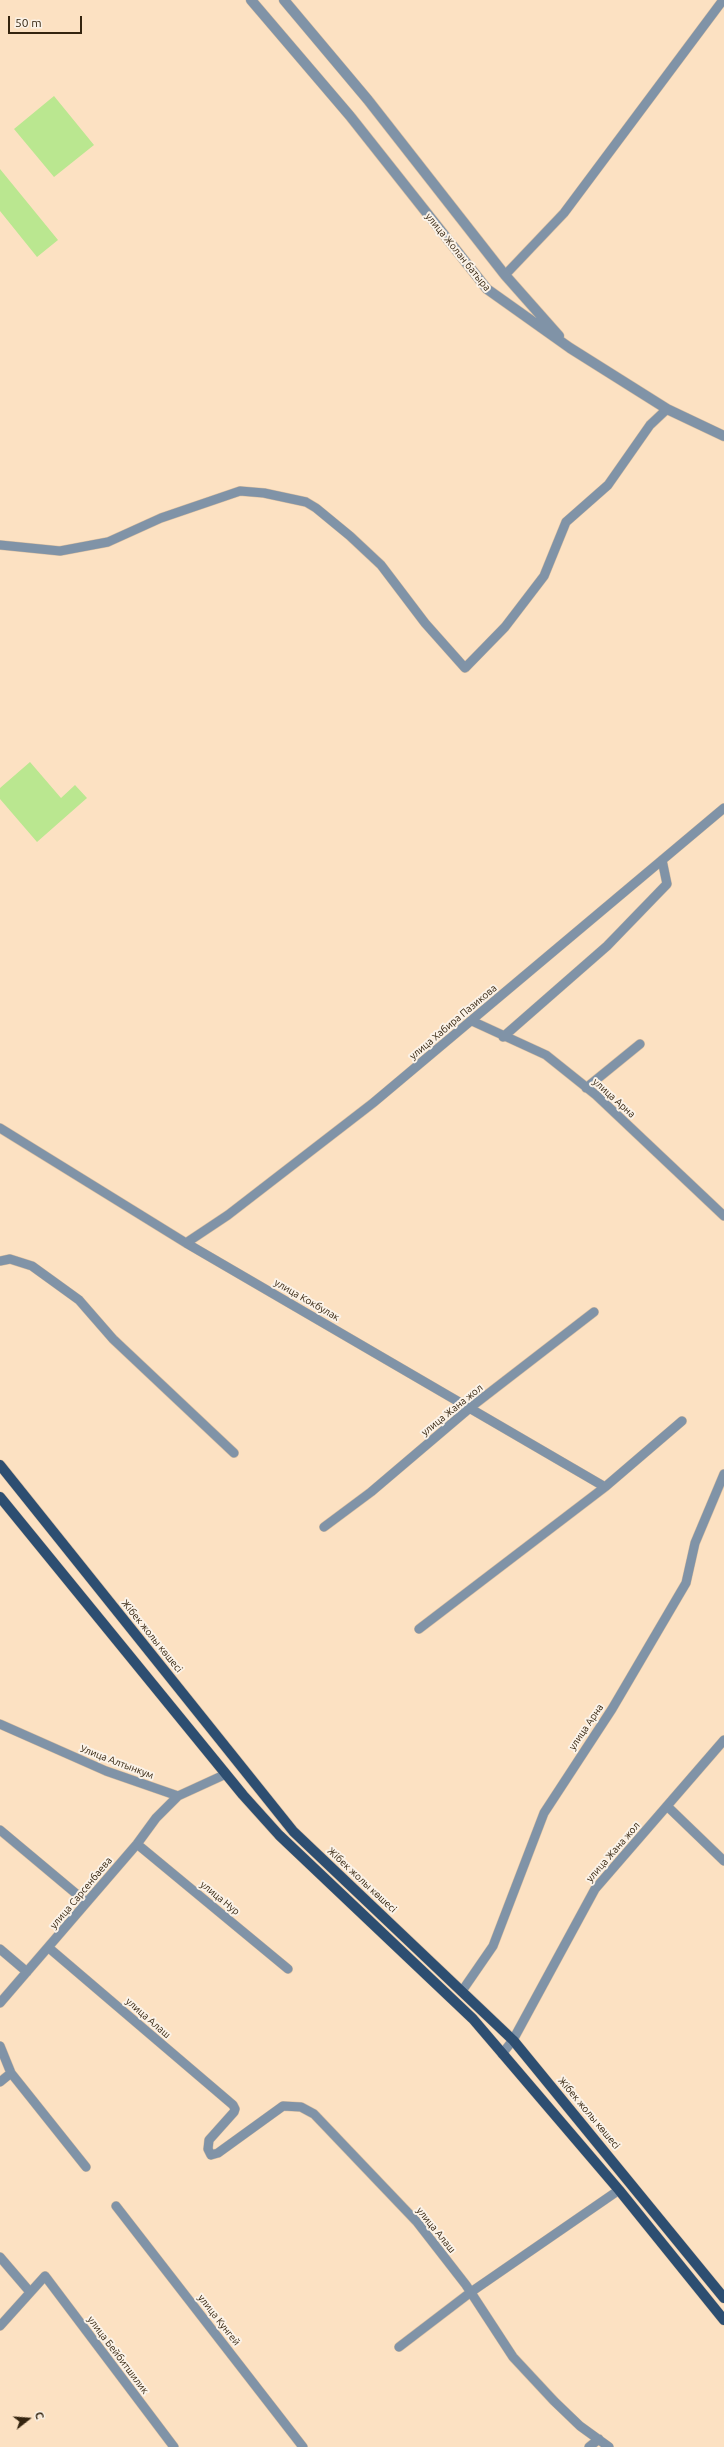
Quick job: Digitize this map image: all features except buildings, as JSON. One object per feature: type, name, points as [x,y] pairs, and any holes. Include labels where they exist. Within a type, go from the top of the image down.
[{"type":"main road","name":"Жібек жолы көшесі","points":[[0,1465],[292,1831],[513,2040],[724,2298]]},
{"type":"main road","points":[[0,1497],[226,1774],[279,1835],[473,2019],[619,2190],[724,2320]]},
{"type":"street","name":"улица Жолан батыра","points":[[251,0],[350,116],[486,289],[570,348],[667,409],[724,436]]},
{"type":"street","points":[[284,0],[368,100],[505,275],[570,348]]},
{"type":"street","points":[[505,275],[564,214],[722,0]]},
{"type":"street","points":[[0,545],[60,551],[108,542],[161,518],[240,491],[264,493],[306,502],[316,508],[344,531],[381,565],[425,623],[465,668],[505,627],[544,576],[566,522],[608,485],[650,426],[667,409]]},
{"type":"street","name":"улица Хабира Пазикова","points":[[186,1243],[228,1215],[372,1103],[472,1021],[724,808]]},
{"type":"street","points":[[503,1037],[607,946],[667,884],[662,860]]},
{"type":"street","name":"улица Арна","points":[[472,1021],[503,1037],[546,1055],[586,1088],[724,1216]]},
{"type":"street","points":[[586,1088],[640,1044]]},
{"type":"street","name":"улица Кокбулак","points":[[0,1128],[186,1243],[605,1487]]},
{"type":"street","points":[[0,1261],[10,1259],[32,1266],[78,1300],[113,1339],[234,1453]]},
{"type":"street","name":"улица Жана жол","points":[[324,1527],[371,1492],[471,1408],[594,1312]]},
{"type":"street","points":[[419,1629],[605,1487],[682,1421]]},
{"type":"street","name":"улица Арна","points":[[462,1991],[493,1946],[544,1812],[612,1709],[686,1583],[695,1543],[724,1474]]},
{"type":"street","name":"Улица Алтынкум","points":[[0,1724],[106,1771],[178,1796]]},
{"type":"street","name":"улица Жана жол","points":[[502,2054],[513,2040],[595,1889],[724,1740]]},
{"type":"street","points":[[178,1796],[226,1774]]},
{"type":"street","name":"улица Сарсенбаева","points":[[0,2003],[49,1948],[86,1902],[137,1844],[156,1818],[178,1796]]},
{"type":"street","points":[[667,1806],[724,1861]]},
{"type":"street","points":[[0,1830],[86,1902]]},
{"type":"street","name":"улица Нур","points":[[137,1844],[288,1969]]},
{"type":"street","name":"улица Алаш","points":[[49,1948],[233,2105],[235,2109],[234,2112],[209,2140],[208,2148],[211,2155],[218,2153],[283,2106],[302,2106],[314,2114],[417,2222],[471,2292],[514,2357],[554,2401],[580,2426],[609,2447]]},
{"type":"street","points":[[0,1949],[27,1972]]},
{"type":"street","points":[[0,2046],[11,2073],[86,2167]]},
{"type":"street","points":[[0,2082],[11,2073]]},
{"type":"street","points":[[399,2347],[471,2292],[619,2190]]},
{"type":"street","name":"улица Кунгей","points":[[116,2206],[303,2447]]},
{"type":"street","points":[[0,2258],[30,2292],[0,2326]]},
{"type":"street","name":"улица Бейбитшилик","points":[[30,2292],[45,2276],[174,2447]]},
{"type":"street","points":[[589,2447],[599,2439]]},
{"type":"green space","points":[[54,96],[94,145],[54,177],[14,129]]},
{"type":"green space","points":[[0,169],[58,240],[37,257],[0,211]]},
{"type":"green space","points":[[30,762],[61,798],[75,785],[87,798],[37,842],[0,799],[0,788]]}]
